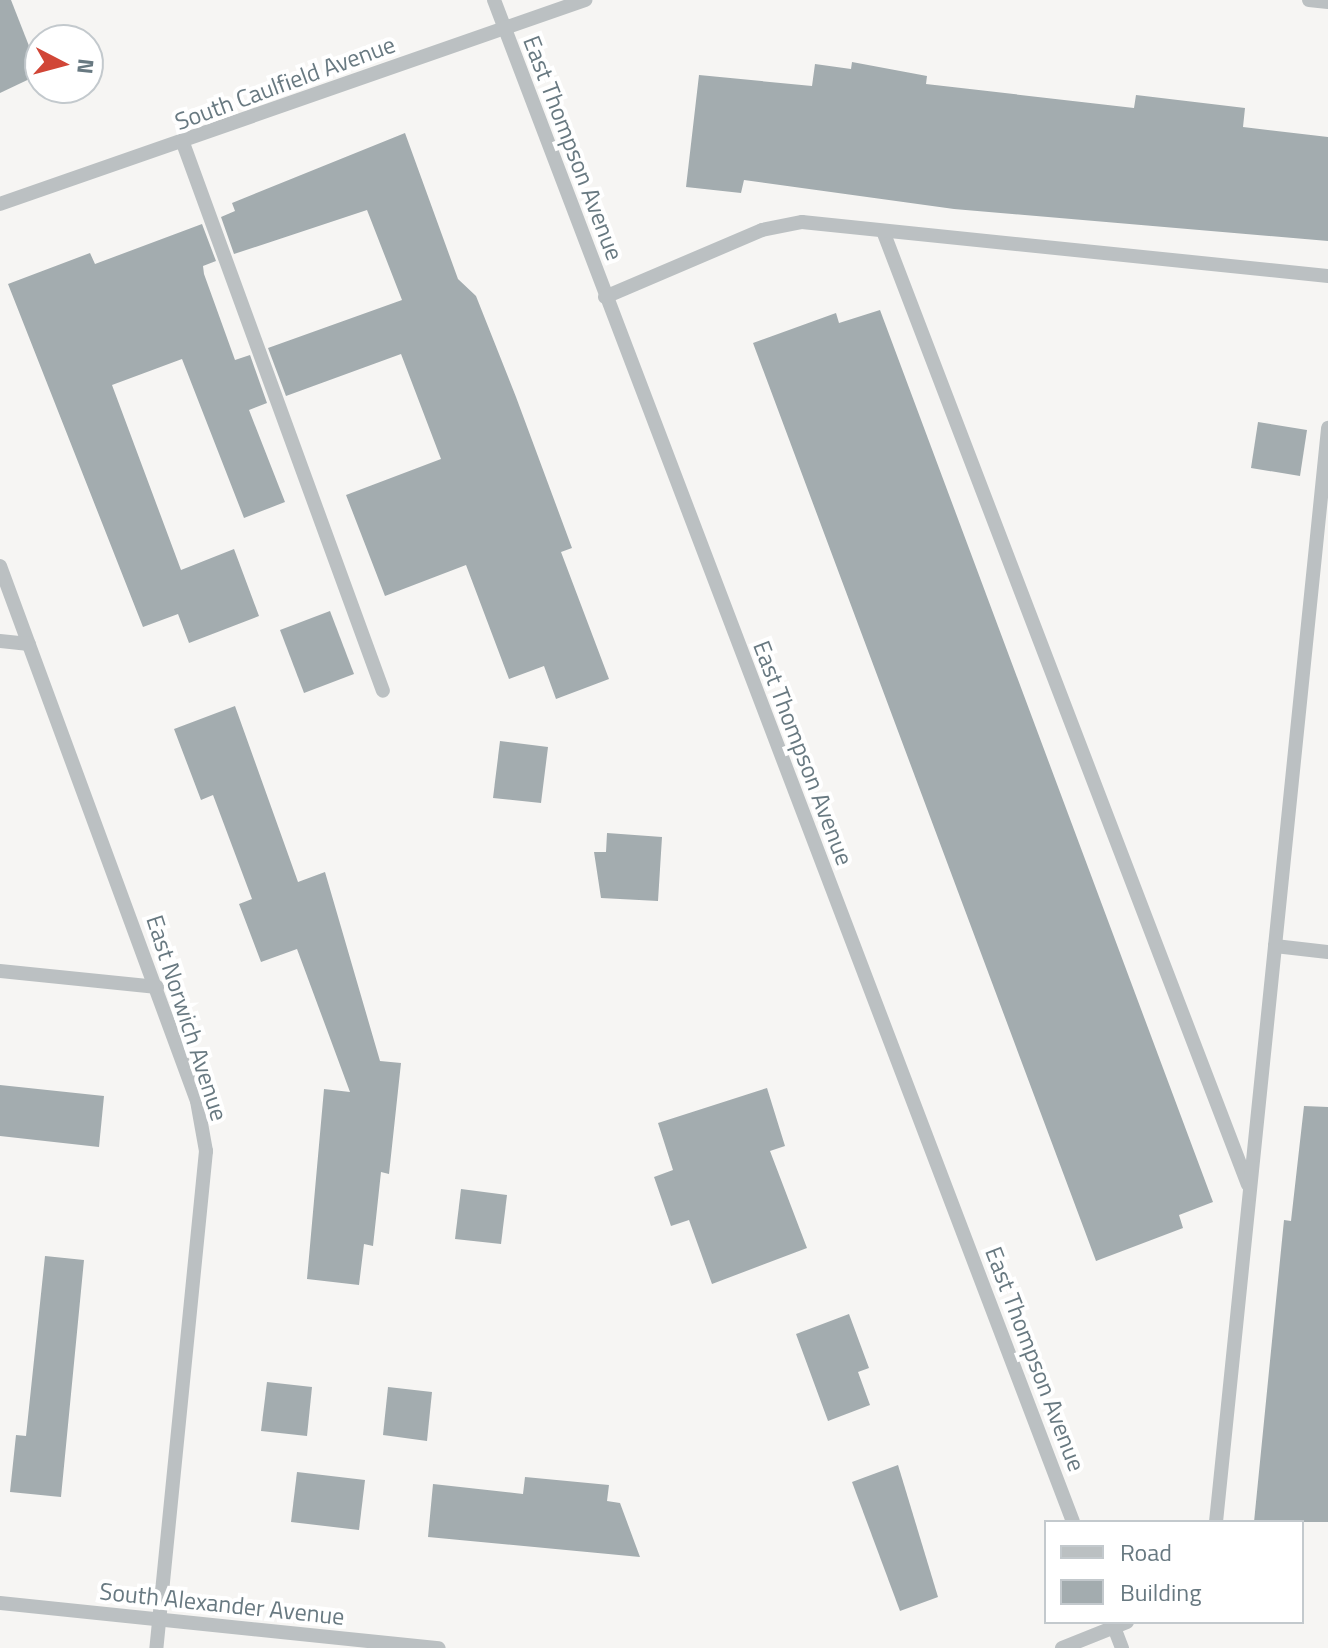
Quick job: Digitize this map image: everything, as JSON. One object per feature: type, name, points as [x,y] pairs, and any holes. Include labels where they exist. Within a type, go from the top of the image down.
[{"type":"street","name":"East Thompson Avenue","points":[[494,0],[1072,1520]]},
{"type":"street","name":"South Caulfield Avenue","points":[[0,204],[183,143],[585,0]]},
{"type":"street","points":[[1309,0],[1328,2]]},
{"type":"street","points":[[183,143],[383,691]]},
{"type":"street","points":[[605,297],[762,230],[802,222],[1328,276]]},
{"type":"street","points":[[883,231],[1250,1189]]},
{"type":"street","points":[[1216,1520],[1328,428]]},
{"type":"street","name":"East Norwich Avenue","points":[[0,566],[157,987],[206,1151],[156,1648]]},
{"type":"street","points":[[0,641],[29,644]]},
{"type":"street","points":[[1275,946],[1328,952]]},
{"type":"street","points":[[0,971],[157,987]]},
{"type":"street","name":"South Alexander Avenue","points":[[0,1603],[439,1648]]},
{"type":"street","points":[[1062,1648],[1115,1624]]},
{"type":"street","points":[[1117,1624],[1122,1648]]},
{"type":"building","points":[[0,0],[11,0],[24,33],[24,82],[0,93]]},
{"type":"building","points":[[852,62],[927,76],[926,84],[1134,108],[1136,95],[1245,108],[1243,127],[1328,137],[1328,241],[954,209],[744,180],[741,193],[686,187],[699,75],[812,86],[815,64],[851,69]]},
{"type":"building","points":[[405,133],[458,279],[476,296],[516,397],[572,548],[561,552],[609,679],[556,699],[544,666],[509,679],[466,565],[385,596],[346,495],[441,459],[401,354],[286,396],[268,348],[402,300],[367,210],[234,254],[221,217],[235,211],[232,203]]},
{"type":"building","points":[[202,224],[216,261],[203,266],[204,274],[235,360],[250,355],[267,403],[249,410],[285,502],[244,518],[182,359],[112,385],[181,570],[234,549],[259,616],[189,643],[178,614],[143,627],[8,284],[90,253],[95,264]]},
{"type":"building","points":[[880,310],[1213,1202],[1179,1215],[1183,1228],[1096,1261],[753,343],[836,313],[839,323]]},
{"type":"building","points":[[1258,422],[1307,430],[1300,476],[1251,468]]},
{"type":"building","points":[[330,611],[354,674],[304,693],[280,630]]},
{"type":"building","points":[[235,706],[298,882],[325,872],[380,1061],[401,1063],[389,1174],[381,1172],[373,1246],[364,1244],[359,1285],[307,1279],[324,1089],[350,1092],[297,949],[261,962],[239,904],[252,899],[213,795],[201,800],[174,729]]},
{"type":"building","points":[[500,741],[548,747],[541,803],[493,798]]},
{"type":"building","points":[[607,833],[662,837],[658,901],[601,898],[594,852],[606,852]]},
{"type":"building","points":[[0,1085],[104,1096],[99,1147],[0,1136]]},
{"type":"building","points":[[767,1088],[785,1146],[770,1151],[807,1248],[712,1284],[689,1220],[671,1226],[654,1177],[673,1170],[658,1123]]},
{"type":"building","points":[[1304,1106],[1328,1107],[1328,1522],[1254,1520],[1284,1220],[1291,1221]]},
{"type":"building","points":[[461,1189],[507,1195],[501,1244],[455,1239]]},
{"type":"building","points":[[45,1256],[84,1260],[61,1497],[10,1492],[16,1435],[26,1436]]},
{"type":"building","points":[[849,1314],[869,1368],[858,1372],[870,1405],[828,1421],[796,1334]]},
{"type":"building","points":[[267,1382],[312,1387],[307,1436],[261,1431]]},
{"type":"building","points":[[388,1387],[432,1392],[427,1441],[383,1435]]},
{"type":"building","points":[[898,1465],[938,1597],[900,1611],[852,1482]]},
{"type":"building","points":[[297,1472],[365,1480],[359,1530],[291,1522]]},
{"type":"building","points":[[525,1477],[609,1485],[607,1501],[620,1503],[640,1557],[428,1537],[433,1484],[523,1494]]}]
